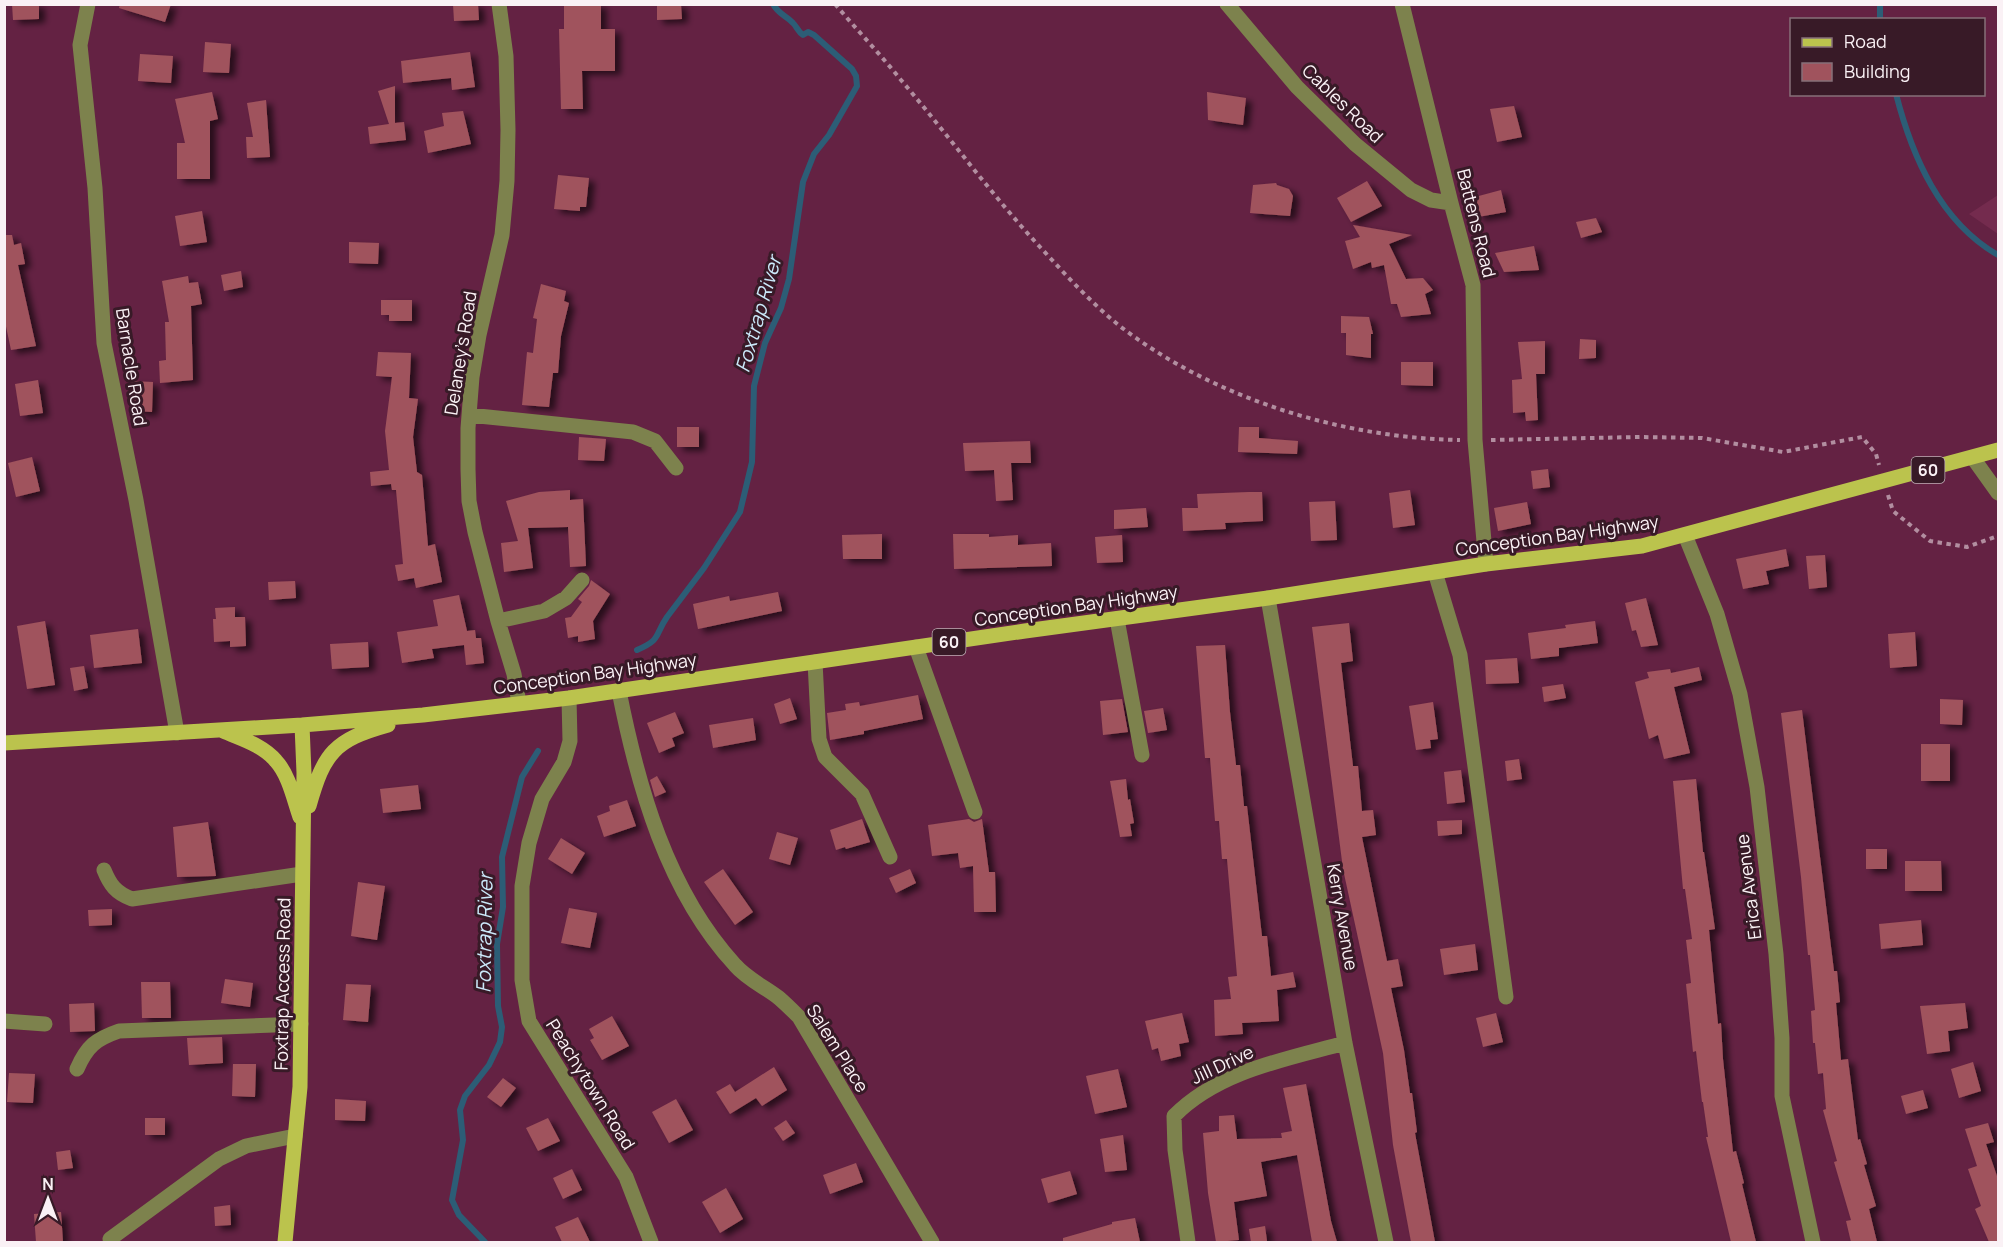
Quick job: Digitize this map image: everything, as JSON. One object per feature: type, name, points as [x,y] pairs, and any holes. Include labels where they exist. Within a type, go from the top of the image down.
[{"type":"main road","name":"Conception Bay Highway","points":[[4,743],[302,725],[423,715],[569,698],[1268,598],[1486,564],[1641,546],[1998,450]]},
{"type":"main road","points":[[303,826],[316,780],[325,760],[341,743],[365,731],[423,715]]},
{"type":"main road","name":"Foxtrap Access Road","points":[[285,1242],[300,1087],[304,773],[302,725]]},
{"type":"main road","points":[[220,730],[256,745],[276,761],[287,781],[303,826]]},
{"type":"street","name":"Barnacle Road","points":[[88,4],[80,45],[95,188],[104,343],[136,500],[177,733]]},
{"type":"street","name":"Delaney's Road","points":[[499,4],[506,56],[507,181],[502,235],[479,334],[472,377],[469,415],[469,501],[498,621],[514,674],[519,704]]},
{"type":"street","name":"Cables Road","points":[[1227,4],[1297,87],[1355,144],[1411,190],[1431,200],[1451,203]]},
{"type":"street","name":"Battens Road","points":[[1402,4],[1473,285],[1475,440],[1486,564]]},
{"type":"street","points":[[469,415],[633,432],[654,441],[676,468]]},
{"type":"street","points":[[1973,458],[1998,494]]},
{"type":"street","name":"Erica Avenue","points":[[1685,535],[1718,614],[1740,694],[1749,740],[1757,787],[1776,954],[1782,1038],[1782,1096],[1813,1242]]},
{"type":"street","points":[[1435,572],[1460,655],[1506,997]]},
{"type":"street","points":[[498,621],[544,611],[566,598],[582,580]]},
{"type":"street","name":"Kerry Avenue","points":[[1268,598],[1345,1043],[1386,1242]]},
{"type":"street","points":[[1117,619],[1142,755]]},
{"type":"street","points":[[916,647],[975,812]]},
{"type":"street","points":[[815,662],[819,739],[825,757],[862,794],[890,857]]},
{"type":"street","name":"Salem Place","points":[[619,691],[630,748],[647,805],[686,896],[711,935],[736,967],[780,999],[799,1017],[932,1242]]},
{"type":"street","name":"Peachytown Road","points":[[569,698],[570,741],[564,762],[542,799],[529,843],[522,885],[522,980],[529,1021],[626,1177],[651,1242]]},
{"type":"street","points":[[104,870],[111,885],[121,895],[132,899],[302,874]]},
{"type":"street","points":[[4,1021],[45,1024]]},
{"type":"street","points":[[76,1069],[84,1052],[100,1038],[119,1030],[301,1024]]},
{"type":"street","name":"Jill Drive","points":[[1188,1242],[1175,1150],[1174,1116],[1199,1095],[1229,1079],[1274,1062],[1345,1043]]},
{"type":"street","points":[[110,1239],[219,1159],[246,1146],[296,1136]]},
{"type":"path","points":[[836,4],[902,80],[986,186],[1094,304],[1149,347],[1180,365],[1237,392],[1280,410],[1321,422],[1359,431],[1396,436],[1433,440],[1701,438],[1783,452]]},
{"type":"shaded area","points":[[1998,195],[1998,234],[1969,214]]},
{"type":"building","points":[[12,4],[39,4],[39,19],[13,20]]},
{"type":"building","points":[[120,4],[171,4],[165,22],[119,8]]},
{"type":"building","points":[[453,4],[478,4],[479,20],[454,21]]},
{"type":"building","points":[[564,4],[601,4],[601,29],[615,29],[615,71],[582,71],[583,109],[561,109],[559,29],[564,29]]},
{"type":"building","points":[[657,4],[681,4],[682,19],[657,20]]},
{"type":"building","points":[[205,42],[231,44],[229,73],[203,72]]},
{"type":"building","points":[[470,52],[475,87],[452,90],[451,78],[403,83],[401,61]]},
{"type":"building","points":[[140,54],[173,56],[171,83],[138,81]]},
{"type":"building","points":[[395,86],[395,123],[404,122],[406,140],[370,144],[368,127],[389,124],[378,91]]},
{"type":"building","points":[[212,92],[218,119],[210,121],[210,179],[177,179],[177,143],[185,143],[175,99]]},
{"type":"building","points":[[1207,92],[1246,98],[1243,125],[1208,120]]},
{"type":"building","points":[[266,100],[270,157],[247,158],[246,137],[253,137],[247,103]]},
{"type":"building","points":[[1514,106],[1522,137],[1497,142],[1490,109]]},
{"type":"building","points":[[463,111],[471,144],[428,153],[424,131],[444,126],[442,113]]},
{"type":"building","points":[[558,175],[589,178],[586,207],[580,207],[580,211],[554,209]]},
{"type":"building","points":[[1367,181],[1382,206],[1351,222],[1337,198]]},
{"type":"building","points":[[1276,183],[1289,189],[1293,196],[1290,216],[1250,213],[1253,185]]},
{"type":"building","points":[[1501,190],[1506,212],[1478,217],[1475,197]]},
{"type":"building","points":[[202,211],[207,242],[180,246],[175,216]]},
{"type":"building","points":[[1596,218],[1602,232],[1581,238],[1576,222]]},
{"type":"building","points":[[1353,225],[1412,235],[1389,244],[1406,279],[1423,278],[1433,290],[1425,294],[1431,314],[1401,317],[1397,304],[1391,304],[1384,265],[1372,268],[1371,262],[1353,269],[1345,241],[1360,237]]},
{"type":"building","points":[[4,235],[12,235],[14,245],[21,243],[25,264],[18,265],[36,346],[11,350],[4,317]]},
{"type":"building","points":[[349,242],[379,243],[378,264],[349,263]]},
{"type":"building","points":[[1534,246],[1539,270],[1504,272],[1495,253]]},
{"type":"building","points":[[241,271],[243,287],[224,291],[221,275]]},
{"type":"building","points":[[188,276],[189,283],[198,282],[202,304],[191,306],[193,380],[160,383],[159,361],[166,360],[165,322],[169,322],[162,281]]},
{"type":"building","points":[[541,284],[566,291],[564,301],[569,303],[561,336],[558,373],[553,373],[549,407],[522,405],[527,352],[533,353],[537,319],[533,318]]},
{"type":"building","points":[[381,300],[412,300],[412,321],[389,321],[389,315],[381,315]]},
{"type":"building","points":[[1341,316],[1369,317],[1373,334],[1371,334],[1371,358],[1346,355],[1346,333],[1341,333]]},
{"type":"building","points":[[1580,339],[1596,340],[1596,358],[1579,359]]},
{"type":"building","points":[[1545,341],[1545,374],[1536,374],[1538,420],[1526,421],[1525,412],[1513,413],[1512,380],[1522,379],[1518,342]]},
{"type":"building","points":[[378,352],[411,353],[409,398],[418,399],[413,437],[417,472],[422,475],[428,546],[435,544],[442,582],[416,588],[414,578],[398,581],[395,565],[403,564],[396,490],[392,490],[391,484],[371,486],[370,472],[389,470],[385,431],[392,377],[376,376]]},
{"type":"building","points":[[1401,362],[1433,362],[1433,386],[1401,385]]},
{"type":"building","points":[[38,380],[43,413],[20,416],[15,384]]},
{"type":"building","points":[[131,381],[153,382],[152,412],[136,411],[136,405],[130,405]]},
{"type":"building","points":[[677,427],[699,427],[699,447],[677,447]]},
{"type":"building","points":[[1239,427],[1259,427],[1259,438],[1298,441],[1297,454],[1238,452]]},
{"type":"building","points":[[579,437],[606,439],[604,461],[578,460]]},
{"type":"building","points":[[1030,441],[1031,463],[1011,463],[1013,500],[996,501],[994,470],[965,471],[963,443]]},
{"type":"building","points":[[32,457],[40,491],[16,497],[8,463]]},
{"type":"building","points":[[1548,469],[1550,487],[1533,489],[1531,471]]},
{"type":"building","points":[[570,490],[570,500],[583,499],[586,566],[570,567],[568,527],[528,528],[533,568],[504,572],[501,543],[518,541],[506,501],[539,492]]},
{"type":"building","points":[[1410,490],[1415,525],[1393,528],[1389,493]]},
{"type":"building","points":[[1262,492],[1263,521],[1225,523],[1226,529],[1183,531],[1182,508],[1198,508],[1197,494]]},
{"type":"building","points":[[1335,501],[1337,540],[1311,541],[1309,502]]},
{"type":"building","points":[[1527,502],[1531,524],[1498,531],[1494,508]]},
{"type":"building","points":[[1146,508],[1148,527],[1114,529],[1114,510]]},
{"type":"building","points":[[882,534],[882,559],[843,559],[842,535]]},
{"type":"building","points":[[953,534],[989,534],[989,537],[1018,535],[1018,545],[1051,543],[1052,566],[954,569]]},
{"type":"building","points":[[1122,535],[1123,562],[1097,563],[1095,537]]},
{"type":"building","points":[[1786,549],[1789,566],[1766,571],[1769,584],[1743,589],[1736,559]]},
{"type":"building","points":[[1825,555],[1827,587],[1809,589],[1806,556]]},
{"type":"building","points":[[591,580],[610,594],[593,621],[595,639],[578,642],[578,636],[568,638],[565,618],[571,617],[582,602],[578,599]]},
{"type":"building","points":[[295,581],[296,598],[269,600],[268,582]]},
{"type":"building","points":[[778,592],[782,611],[698,629],[693,604],[729,596],[730,601]]},
{"type":"building","points":[[459,595],[467,631],[475,630],[476,638],[481,638],[484,663],[466,665],[464,645],[432,649],[434,658],[402,663],[397,632],[438,626],[433,600]]},
{"type":"building","points":[[1646,598],[1658,645],[1641,647],[1636,630],[1632,631],[1625,603]]},
{"type":"building","points":[[235,607],[235,617],[245,617],[246,646],[230,647],[230,641],[214,642],[215,608]]},
{"type":"building","points":[[45,621],[55,685],[27,689],[17,626]]},
{"type":"building","points":[[1595,621],[1598,643],[1559,648],[1559,656],[1531,659],[1528,633]]},
{"type":"building","points":[[1349,623],[1353,661],[1341,663],[1353,766],[1358,766],[1362,811],[1373,810],[1376,835],[1362,837],[1387,961],[1398,959],[1403,986],[1391,988],[1410,1093],[1412,1093],[1417,1132],[1415,1133],[1435,1242],[1411,1242],[1393,1145],[1383,1053],[1343,869],[1312,627]]},
{"type":"building","points":[[138,629],[142,663],[94,668],[90,635]]},
{"type":"building","points":[[1915,632],[1917,666],[1890,668],[1888,634]]},
{"type":"building","points":[[368,642],[369,667],[332,669],[330,644]]},
{"type":"building","points":[[1225,645],[1236,765],[1240,765],[1244,806],[1247,806],[1262,936],[1267,936],[1271,976],[1293,972],[1296,987],[1277,990],[1279,1021],[1242,1023],[1243,1034],[1215,1036],[1214,1000],[1231,999],[1228,977],[1237,976],[1227,859],[1222,859],[1219,821],[1215,821],[1210,758],[1205,758],[1196,646]]},
{"type":"building","points":[[1517,658],[1519,683],[1486,684],[1485,660]]},
{"type":"building","points":[[84,666],[88,688],[74,691],[70,668]]},
{"type":"building","points":[[1699,667],[1702,680],[1674,687],[1690,753],[1664,759],[1658,735],[1649,739],[1635,682],[1649,678],[1647,672],[1670,669],[1671,673]]},
{"type":"building","points":[[1563,684],[1566,698],[1544,702],[1542,687]]},
{"type":"building","points":[[918,695],[923,719],[830,740],[827,713],[846,710],[845,704],[859,702],[860,706]]},
{"type":"building","points":[[790,698],[797,719],[780,724],[774,704]]},
{"type":"building","points":[[1122,699],[1128,732],[1103,735],[1100,701]]},
{"type":"building","points":[[1940,699],[1963,700],[1962,725],[1940,724]]},
{"type":"building","points":[[1433,702],[1438,739],[1430,740],[1431,748],[1416,750],[1409,706]]},
{"type":"building","points":[[1163,708],[1167,730],[1148,733],[1144,711]]},
{"type":"building","points":[[1802,710],[1834,971],[1837,971],[1840,1002],[1836,1003],[1841,1060],[1848,1059],[1858,1140],[1860,1139],[1867,1164],[1864,1165],[1876,1206],[1869,1209],[1877,1242],[1851,1242],[1846,1221],[1851,1220],[1834,1162],[1837,1161],[1823,1110],[1826,1109],[1823,1073],[1818,1074],[1815,1043],[1813,1043],[1811,1011],[1815,1010],[1810,955],[1808,955],[1781,713]]},
{"type":"building","points":[[675,712],[684,733],[672,738],[675,746],[659,753],[647,723]]},
{"type":"building","points":[[753,718],[756,740],[713,748],[709,725]]},
{"type":"building","points":[[1921,744],[1950,744],[1950,781],[1921,781]]},
{"type":"building","points":[[1519,759],[1522,779],[1507,781],[1505,761]]},
{"type":"building","points":[[1461,770],[1465,802],[1447,804],[1444,772]]},
{"type":"building","points":[[657,776],[666,792],[655,797],[650,780]]},
{"type":"building","points":[[1126,779],[1134,823],[1130,824],[1132,836],[1120,837],[1110,781]]},
{"type":"building","points":[[1696,779],[1703,852],[1715,929],[1709,930],[1718,1024],[1721,1023],[1733,1152],[1736,1151],[1756,1242],[1731,1242],[1706,1137],[1708,1137],[1696,1051],[1693,1052],[1686,984],[1691,983],[1686,940],[1692,939],[1685,889],[1683,889],[1673,781]]},
{"type":"building","points":[[418,785],[421,809],[383,813],[380,789]]},
{"type":"building","points":[[627,800],[636,826],[604,837],[597,816],[610,811],[609,806]]},
{"type":"building","points":[[862,819],[870,842],[836,850],[830,830]]},
{"type":"building","points":[[969,819],[974,822],[982,819],[989,872],[995,872],[996,912],[974,912],[973,866],[960,868],[958,853],[932,856],[928,825]]},
{"type":"building","points":[[1462,820],[1462,834],[1438,836],[1437,821]]},
{"type":"building","points":[[208,822],[216,876],[177,877],[173,827]]},
{"type":"building","points":[[777,832],[798,838],[790,865],[769,859]]},
{"type":"building","points":[[561,838],[585,853],[572,874],[548,859]]},
{"type":"building","points":[[1866,849],[1887,849],[1887,869],[1866,869]]},
{"type":"building","points":[[1905,861],[1941,861],[1942,891],[1905,891]]},
{"type":"building","points":[[723,869],[753,912],[735,925],[704,882]]},
{"type":"building","points":[[910,869],[916,883],[896,893],[889,878]]},
{"type":"building","points":[[358,882],[385,886],[377,940],[351,936]]},
{"type":"building","points":[[569,908],[597,913],[590,948],[561,943]]},
{"type":"building","points":[[112,909],[112,925],[89,926],[88,910]]},
{"type":"building","points":[[1921,920],[1923,945],[1881,949],[1879,924]]},
{"type":"building","points":[[1475,944],[1478,970],[1444,975],[1440,949]]},
{"type":"building","points":[[225,979],[253,983],[250,1007],[221,1003]]},
{"type":"building","points":[[141,982],[170,982],[171,1018],[142,1018]]},
{"type":"building","points":[[346,984],[371,985],[368,1022],[343,1020]]},
{"type":"building","points":[[94,1003],[95,1031],[70,1032],[69,1004]]},
{"type":"building","points":[[1965,1003],[1968,1028],[1948,1031],[1950,1051],[1927,1054],[1920,1006]]},
{"type":"building","points":[[1182,1013],[1189,1042],[1179,1044],[1181,1056],[1161,1061],[1158,1048],[1152,1050],[1145,1021]]},
{"type":"building","points":[[1496,1013],[1503,1042],[1483,1047],[1476,1018]]},
{"type":"building","points":[[612,1016],[629,1046],[602,1060],[590,1040],[594,1038],[589,1029]]},
{"type":"building","points":[[222,1037],[223,1063],[189,1065],[187,1038]]},
{"type":"building","points":[[1973,1062],[1981,1091],[1959,1098],[1951,1069]]},
{"type":"building","points":[[233,1064],[256,1064],[255,1097],[232,1096]]},
{"type":"building","points":[[774,1067],[787,1090],[762,1106],[756,1098],[730,1114],[716,1092],[730,1084],[735,1092]]},
{"type":"building","points":[[1118,1069],[1127,1107],[1095,1114],[1086,1076]]},
{"type":"building","points":[[9,1073],[35,1074],[33,1103],[7,1102]]},
{"type":"building","points":[[503,1078],[516,1088],[501,1107],[487,1097]]},
{"type":"building","points":[[1306,1084],[1331,1221],[1337,1242],[1312,1242],[1297,1155],[1261,1162],[1267,1196],[1234,1202],[1239,1240],[1216,1242],[1208,1193],[1203,1133],[1219,1131],[1219,1116],[1234,1115],[1237,1139],[1282,1138],[1281,1133],[1292,1131],[1283,1088]]},
{"type":"building","points":[[1923,1090],[1928,1108],[1906,1114],[1901,1096]]},
{"type":"building","points":[[335,1099],[366,1101],[365,1121],[335,1120]]},
{"type":"building","points":[[676,1099],[693,1130],[669,1143],[652,1112]]},
{"type":"building","points":[[145,1118],[165,1118],[165,1135],[145,1135]]},
{"type":"building","points":[[548,1118],[560,1141],[538,1151],[526,1128]]},
{"type":"building","points":[[786,1120],[795,1133],[783,1141],[774,1128]]},
{"type":"building","points":[[1988,1123],[1994,1142],[1986,1144],[1998,1179],[1998,1242],[1989,1242],[1975,1209],[1981,1206],[1968,1169],[1977,1166],[1965,1129]]},
{"type":"building","points":[[1123,1135],[1127,1170],[1105,1172],[1100,1139]]},
{"type":"building","points":[[70,1150],[73,1168],[58,1170],[56,1152]]},
{"type":"building","points":[[856,1163],[863,1182],[830,1194],[823,1175]]},
{"type":"building","points":[[572,1169],[582,1190],[563,1199],[553,1178]]},
{"type":"building","points":[[1070,1171],[1077,1194],[1048,1203],[1041,1179]]},
{"type":"building","points":[[726,1188],[743,1219],[720,1233],[702,1202]]},
{"type":"building","points":[[230,1205],[231,1225],[215,1226],[214,1207]]},
{"type":"building","points":[[61,1212],[63,1242],[36,1242],[34,1214]]},
{"type":"building","points":[[578,1217],[590,1242],[562,1242],[555,1227]]},
{"type":"building","points":[[1135,1218],[1140,1242],[1063,1242],[1063,1238],[1112,1224],[1112,1222]]},
{"type":"building","points":[[1265,1226],[1267,1241],[1251,1242],[1249,1229]]},
{"type":"waterway","name":"Foxtrap River","points":[[637,650],[654,640],[667,617],[704,568],[740,512],[752,462],[754,386],[765,343],[781,308],[789,279],[803,182],[814,154],[829,135],[857,86],[856,76],[852,69],[814,35],[808,32],[801,34],[773,4]]},
{"type":"waterway","points":[[1880,4],[1880,18]]},
{"type":"waterway","points":[[1897,96],[1920,163],[1944,206],[1960,225],[1998,255]]},
{"type":"waterway","name":"Foxtrap River","points":[[485,1242],[459,1215],[452,1200],[463,1140],[460,1110],[465,1096],[489,1065],[500,1042],[502,1027],[498,1006],[497,944],[503,907],[502,857],[522,777],[538,751]]}]
